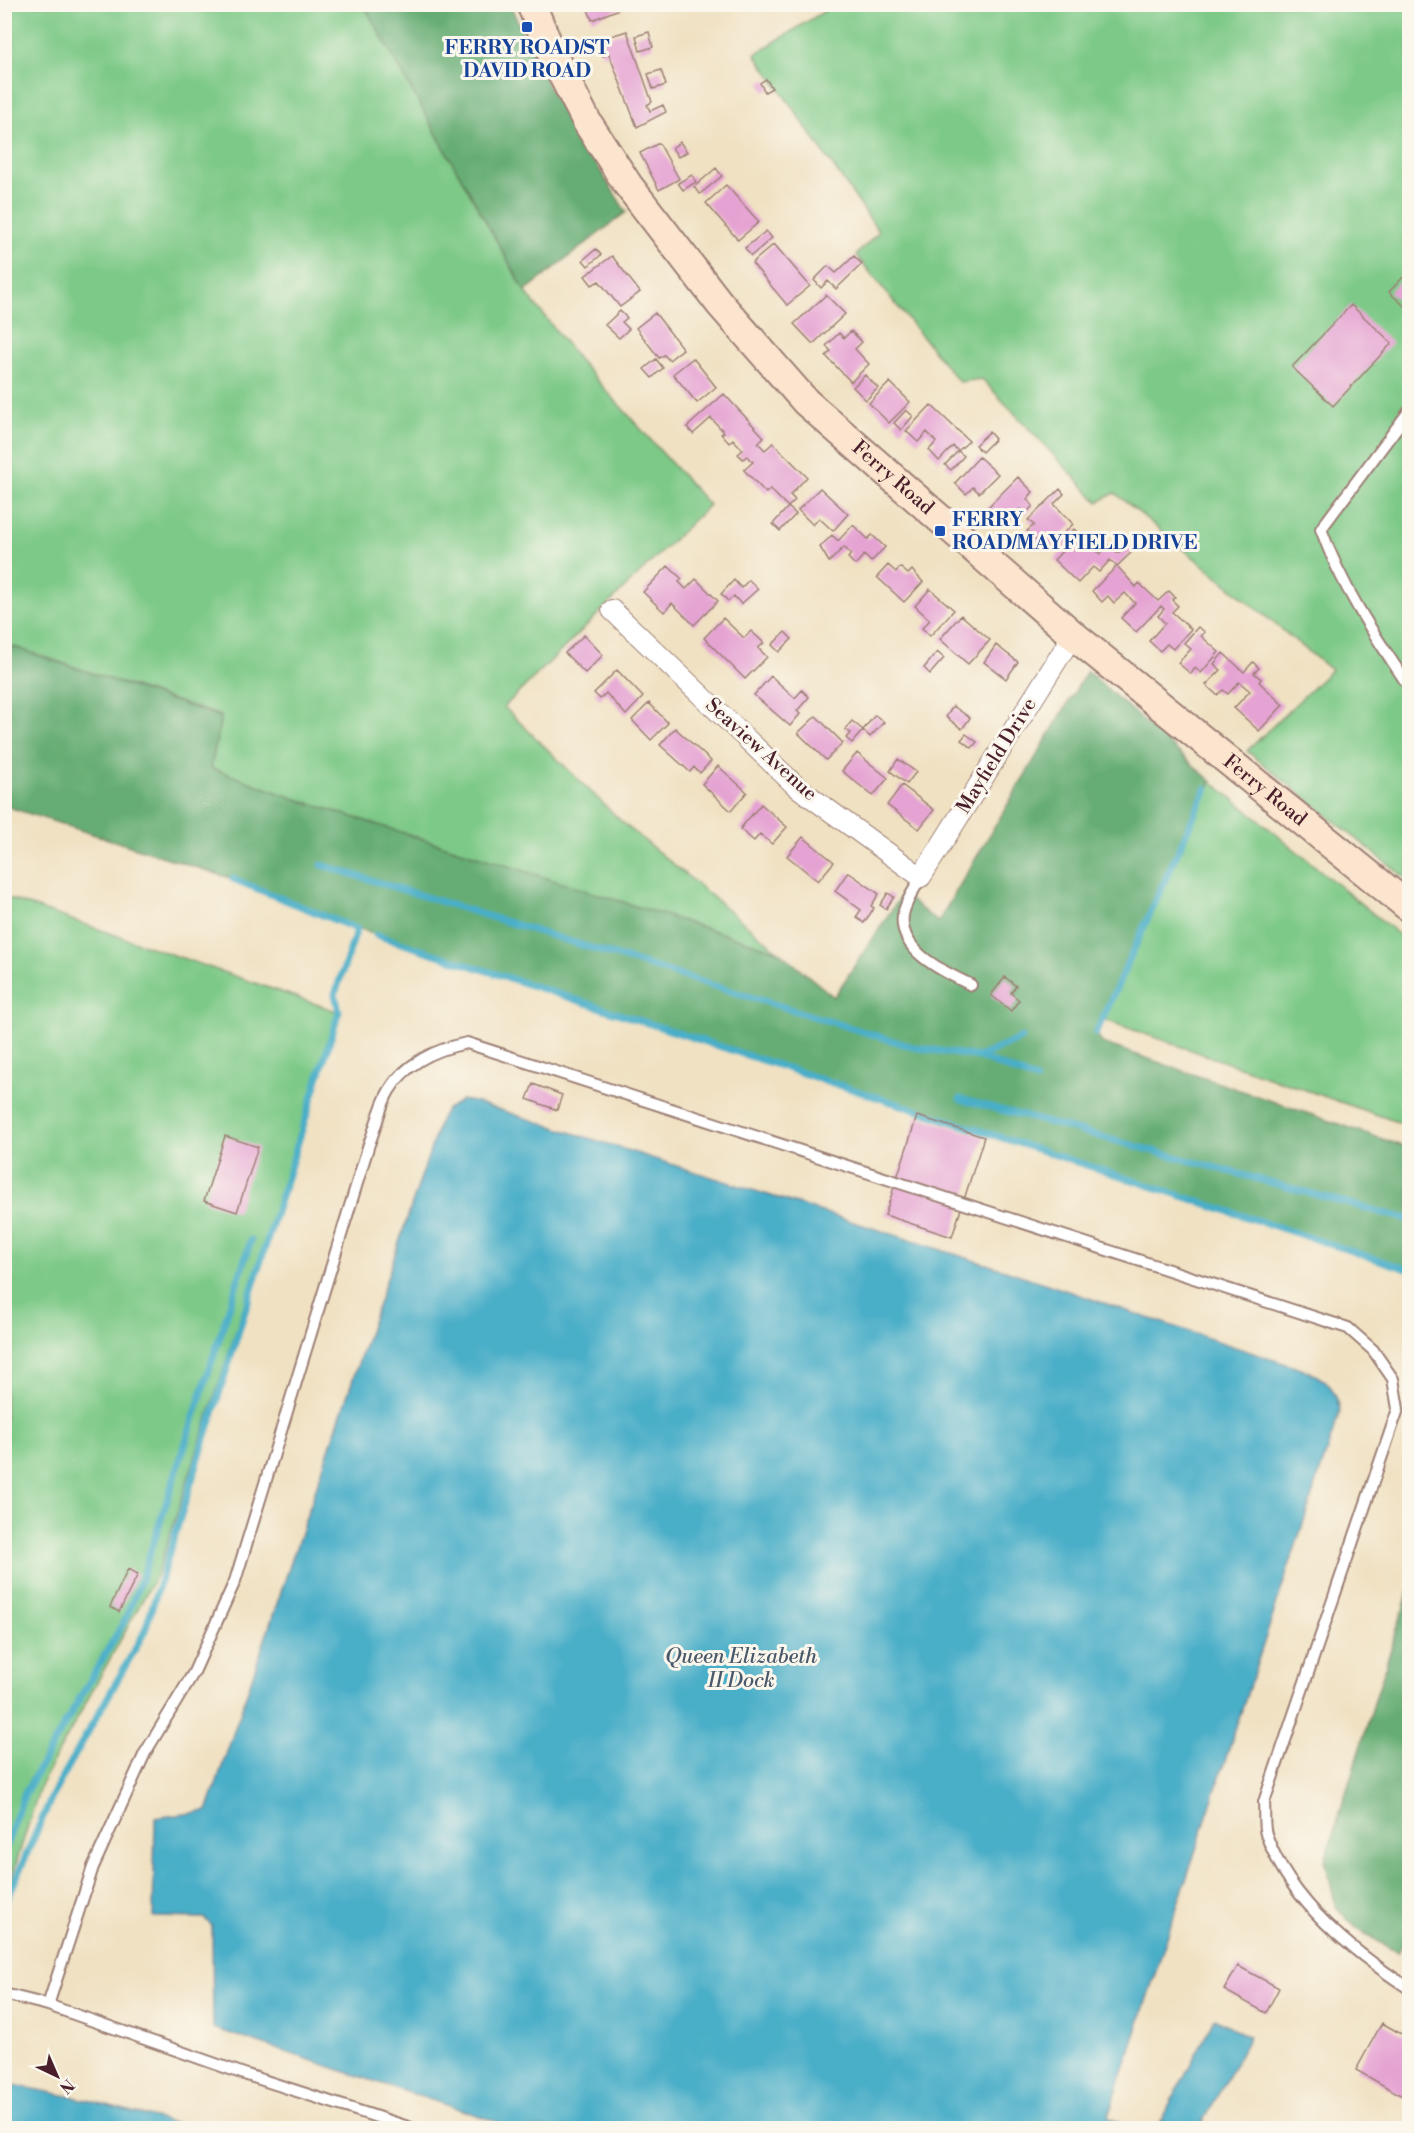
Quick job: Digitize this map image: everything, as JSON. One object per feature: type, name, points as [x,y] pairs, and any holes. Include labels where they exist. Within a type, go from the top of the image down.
[{"type":"street","name":"Ferry Road","points":[[531,4],[552,54],[587,122],[648,213],[720,304],[806,402],[1073,635],[1410,908]]},
{"type":"street","name":"Seaview Avenue","points":[[612,610],[796,787],[921,877]]},
{"type":"street","name":"Mayfield Drive","points":[[921,877],[1073,635]]},
{"type":"lane","points":[[1410,410],[1321,529],[1335,568],[1368,627],[1410,688]]},
{"type":"lane","points":[[921,877],[903,916],[906,937],[911,945],[931,962],[971,985]]},
{"type":"lane","points":[[48,2005],[93,1867],[145,1754],[194,1672],[235,1581],[369,1144],[389,1091],[412,1065],[448,1047],[467,1044],[1348,1328],[1373,1350],[1393,1379],[1398,1409],[1264,1802],[1265,1832],[1281,1866],[1315,1914],[1389,1976],[1410,1989]]},
{"type":"lane","points":[[4,1994],[48,2005],[247,2075],[411,2128]]},
{"type":"green space","points":[[5,5],[364,5],[525,291],[578,359],[709,505],[504,707],[622,822],[778,951],[298,800],[211,768],[221,716],[5,644]]},
{"type":"green space","points":[[364,5],[510,5],[549,88],[626,212],[525,291]]},
{"type":"green space","points":[[834,5],[1409,5],[1409,881],[1247,751],[1331,670],[1115,493],[1098,502],[982,379],[959,382],[856,255],[879,232],[755,54]]},
{"type":"green space","points":[[5,644],[221,717],[211,768],[299,800],[778,951],[834,997],[902,894],[938,922],[1087,671],[1211,781],[1096,1033],[1102,1043],[1409,1148],[1409,1270],[376,935],[233,879],[5,806]]},
{"type":"green space","points":[[1211,781],[1409,943],[1409,1126],[1102,1019]]},
{"type":"green space","points":[[5,897],[339,1012],[158,1572],[41,1784],[5,1899]]},
{"type":"green space","points":[[1409,1591],[1410,1930],[1398,1953],[1357,1929],[1336,1907],[1325,1860]]},
{"type":"water","name":"Queen Elizabeth II Dock","points":[[462,1100],[475,1102],[1011,1272],[1307,1371],[1330,1386],[1336,1396],[1340,1411],[1108,2117],[1129,2128],[516,2128],[213,2028],[212,1926],[204,1918],[153,1917],[155,1818],[207,1811],[441,1118],[447,1109]]},
{"type":"water","points":[[1215,2018],[1249,2037],[1200,2128],[1157,2128]]},
{"type":"water","points":[[4,2083],[88,2100],[192,2128],[5,2128]]},
{"type":"building","points":[[586,4],[629,4],[629,5],[592,20]]},
{"type":"building","points":[[627,31],[652,102],[647,105],[650,111],[663,105],[666,112],[637,127],[609,54],[603,56],[598,40]]},
{"type":"building","points":[[649,32],[653,47],[640,51],[636,36]]},
{"type":"building","points":[[661,70],[666,85],[653,89],[648,74]]},
{"type":"building","points":[[766,79],[772,88],[765,92],[760,83]]},
{"type":"building","points":[[680,142],[687,152],[678,157],[672,148]]},
{"type":"building","points":[[659,143],[679,179],[659,190],[640,153]]},
{"type":"building","points":[[716,168],[722,176],[700,194],[694,187]]},
{"type":"building","points":[[692,175],[696,182],[683,190],[678,183]]},
{"type":"building","points":[[726,185],[759,222],[738,240],[706,203]]},
{"type":"building","points":[[766,231],[772,238],[751,256],[745,248]]},
{"type":"building","points":[[774,244],[810,286],[787,305],[752,263]]},
{"type":"building","points":[[596,249],[601,255],[588,266],[583,260]]},
{"type":"building","points":[[612,256],[640,292],[620,307],[599,281],[592,285],[585,276]]},
{"type":"building","points":[[854,256],[862,264],[836,289],[828,281],[821,288],[814,280],[828,266],[836,273]]},
{"type":"building","points":[[1410,270],[1410,311],[1389,292]]},
{"type":"building","points":[[826,295],[845,314],[813,344],[794,324]]},
{"type":"building","points":[[1351,305],[1392,343],[1333,406],[1292,367]]},
{"type":"building","points":[[620,311],[627,318],[622,322],[629,329],[619,338],[605,325]]},
{"type":"building","points":[[655,313],[683,349],[669,360],[664,355],[659,358],[636,328]]},
{"type":"building","points":[[851,331],[862,342],[855,349],[869,364],[851,382],[826,356],[831,351],[826,346],[839,333],[844,338]]},
{"type":"building","points":[[693,358],[716,387],[697,403],[673,374]]},
{"type":"building","points":[[656,359],[663,368],[652,378],[644,369]]},
{"type":"building","points":[[865,375],[878,388],[866,400],[853,387]]},
{"type":"building","points":[[890,382],[910,402],[889,423],[869,403]]},
{"type":"building","points":[[724,394],[764,437],[758,443],[765,450],[773,443],[807,477],[790,495],[795,500],[788,507],[770,489],[766,493],[744,470],[753,462],[747,456],[743,459],[738,454],[743,450],[733,439],[729,443],[721,434],[724,432],[711,418],[693,434],[687,427]]},
{"type":"building","points":[[931,405],[969,441],[958,451],[953,446],[939,461],[929,450],[936,442],[927,432],[918,442],[906,431]]},
{"type":"building","points":[[906,410],[913,416],[901,430],[894,423]]},
{"type":"building","points":[[989,432],[995,439],[982,452],[975,445]]},
{"type":"building","points":[[958,451],[964,456],[951,470],[945,465]]},
{"type":"building","points":[[979,457],[998,474],[979,493],[973,487],[966,494],[955,483]]},
{"type":"building","points":[[1018,477],[1033,492],[1027,499],[1033,506],[1025,514],[1020,509],[1006,523],[1000,518],[997,521],[986,509]]},
{"type":"building","points":[[820,488],[848,514],[833,531],[819,518],[813,525],[798,510]]},
{"type":"building","points":[[1060,489],[1064,494],[1054,504],[1073,524],[1047,550],[1027,531],[1034,525],[1028,520]]},
{"type":"building","points":[[788,507],[796,514],[780,531],[773,524]]},
{"type":"building","points":[[853,525],[868,539],[872,535],[885,547],[871,562],[864,555],[855,565],[848,558],[851,554],[844,547],[829,562],[820,547],[832,535],[838,541]]},
{"type":"building","points":[[1074,529],[1100,554],[1109,545],[1118,553],[1127,544],[1133,551],[1117,566],[1110,560],[1099,572],[1093,567],[1078,583],[1054,560],[1066,547],[1061,542]]},
{"type":"building","points":[[888,565],[896,572],[900,567],[908,574],[912,570],[923,582],[904,602],[877,577]]},
{"type":"building","points":[[668,566],[682,579],[679,582],[686,589],[696,579],[718,601],[694,625],[672,603],[664,612],[643,592]]},
{"type":"building","points":[[1117,566],[1136,587],[1139,583],[1158,601],[1169,591],[1175,597],[1172,600],[1178,606],[1172,612],[1191,629],[1173,649],[1167,644],[1160,651],[1149,641],[1165,623],[1158,616],[1164,609],[1161,606],[1136,632],[1121,618],[1135,603],[1125,593],[1114,603],[1108,596],[1102,602],[1092,591]]},
{"type":"building","points":[[734,580],[741,588],[749,580],[758,589],[741,604],[734,596],[728,601],[721,594]]},
{"type":"building","points":[[930,589],[954,610],[930,636],[922,628],[930,620],[915,606]]},
{"type":"building","points":[[961,615],[990,640],[968,664],[940,639]]},
{"type":"building","points":[[723,618],[744,638],[751,631],[764,643],[758,648],[767,657],[745,679],[704,638]]},
{"type":"building","points":[[1198,627],[1205,632],[1201,636],[1219,652],[1201,673],[1195,668],[1191,674],[1178,663],[1191,649],[1184,643]]},
{"type":"building","points":[[785,632],[792,639],[779,652],[772,645]]},
{"type":"building","points":[[584,635],[603,655],[585,673],[565,653]]},
{"type":"building","points":[[996,645],[1018,662],[1006,679],[984,662]]},
{"type":"building","points":[[937,652],[944,658],[930,674],[924,668]]},
{"type":"building","points":[[1223,653],[1244,672],[1253,662],[1259,668],[1254,673],[1261,679],[1259,682],[1283,705],[1259,731],[1234,708],[1250,691],[1239,682],[1228,694],[1223,690],[1217,695],[1206,685],[1221,670],[1214,664]]},
{"type":"building","points":[[617,670],[643,697],[626,715],[606,693],[600,699],[594,693]]},
{"type":"building","points":[[771,676],[795,698],[802,690],[809,697],[797,711],[800,714],[790,726],[754,695]]},
{"type":"building","points":[[649,703],[668,723],[651,740],[632,720]]},
{"type":"building","points":[[953,706],[970,718],[962,729],[946,717]]},
{"type":"building","points":[[875,715],[884,722],[870,737],[863,730]]},
{"type":"building","points":[[816,716],[843,743],[826,760],[798,733]]},
{"type":"building","points":[[852,721],[863,730],[852,743],[846,738],[851,733],[845,729]]},
{"type":"building","points":[[675,728],[711,761],[700,773],[694,767],[690,772],[660,745]]},
{"type":"building","points":[[966,734],[977,742],[972,748],[961,740]]},
{"type":"building","points":[[857,753],[888,778],[873,796],[842,771]]},
{"type":"building","points":[[898,759],[916,772],[907,784],[890,771]]},
{"type":"building","points":[[718,766],[747,792],[731,811],[702,784]]},
{"type":"building","points":[[902,785],[934,810],[919,829],[887,805]]},
{"type":"building","points":[[761,804],[787,827],[772,844],[760,834],[754,841],[740,829]]},
{"type":"building","points":[[803,837],[834,862],[818,881],[787,856]]},
{"type":"building","points":[[848,872],[879,894],[871,906],[874,908],[864,923],[856,917],[861,910],[835,891]]},
{"type":"building","points":[[888,893],[894,897],[886,909],[880,905]]},
{"type":"building","points":[[1005,977],[1016,986],[1011,993],[1019,1000],[1011,1011],[991,995]]},
{"type":"building","points":[[533,1084],[562,1095],[557,1110],[527,1099]]},
{"type":"building","points":[[917,1116],[984,1137],[952,1237],[885,1215]]},
{"type":"building","points":[[225,1136],[258,1147],[237,1212],[204,1201]]},
{"type":"building","points":[[128,1569],[138,1574],[119,1612],[110,1607]]},
{"type":"building","points":[[1238,1966],[1279,1988],[1266,2013],[1224,1990]]},
{"type":"building","points":[[1382,2023],[1410,2039],[1410,2088],[1404,2097],[1356,2070]]},
{"type":"waterway","points":[[1096,1033],[1206,789]]},
{"type":"waterway","points":[[322,865],[913,1047],[979,1057],[1036,1080]]},
{"type":"waterway","points":[[4,1906],[53,1794],[144,1633],[339,1012],[335,994],[357,929],[233,879]]},
{"type":"waterway","points":[[376,935],[1410,1270]]},
{"type":"waterway","points":[[979,1057],[1022,1038]]},
{"type":"waterway","points":[[960,1099],[1410,1220]]},
{"type":"waterway","points":[[4,1851],[25,1793],[125,1620],[143,1575],[251,1240]]},
{"type":"place","name":"FERRY ROAD/ST DAVID ROAD","points":[[527,27]]},
{"type":"place","name":"FERRY ROAD/MAYFIELD DRIVE","points":[[940,531]]}]
